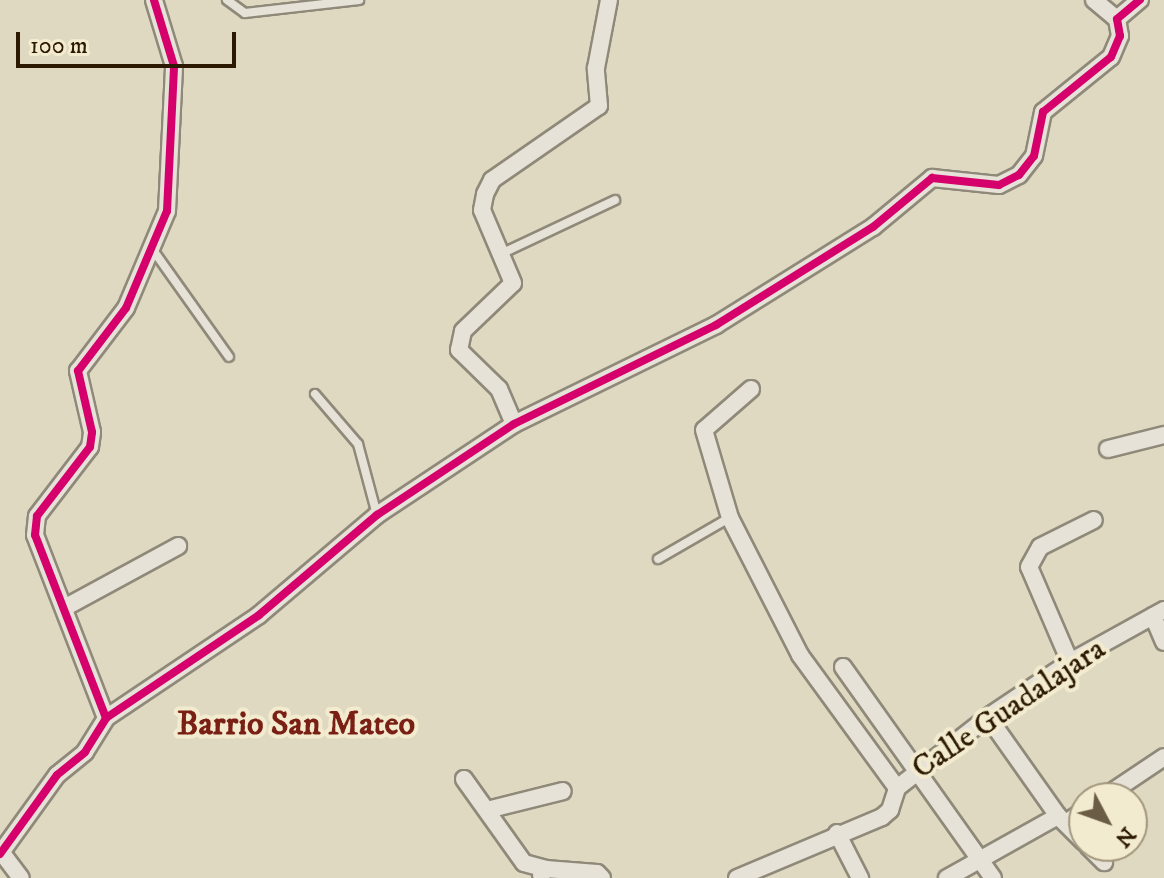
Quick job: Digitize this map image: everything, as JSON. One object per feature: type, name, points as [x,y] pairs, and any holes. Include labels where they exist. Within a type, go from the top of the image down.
[{"type":"street","points":[[106,718],[64,608],[38,551],[37,516],[84,461],[92,432],[78,371],[119,320],[153,250],[169,196],[174,66],[154,0]]},
{"type":"street","points":[[514,424],[499,389],[459,350],[463,331],[510,291],[513,275],[482,210],[485,194],[492,180],[599,106],[596,68],[609,0]]},
{"type":"street","points":[[21,878],[1,853],[57,775],[85,752],[106,718],[259,615],[377,515],[514,424],[669,348],[873,227],[932,178],[999,185],[1019,175],[1034,156],[1049,104],[1111,57],[1118,46],[1117,19],[1094,0]]},
{"type":"street","points":[[1117,19],[1140,0]]},
{"type":"street","points":[[751,389],[704,430],[730,518],[800,655],[897,788]]},
{"type":"street","points":[[1108,449],[1164,435]]},
{"type":"street","points":[[1070,662],[1029,567],[1040,547],[1094,520]]},
{"type":"street","points":[[64,608],[178,546]]},
{"type":"street","points":[[1158,613],[1164,642]]},
{"type":"street","name":"Calle Guadalajara","points":[[737,878],[837,833],[882,817],[890,810],[897,788],[916,770],[1070,662],[1158,613]]},
{"type":"street","points":[[843,667],[993,878]]},
{"type":"street","points":[[988,717],[1068,825]]},
{"type":"street","points":[[1127,782],[1164,757]]},
{"type":"street","points":[[464,779],[524,863],[542,873],[597,873],[602,878]]},
{"type":"street","points":[[487,810],[563,791]]},
{"type":"street","points":[[947,878],[1068,817]]},
{"type":"street","points":[[837,833],[860,878]]},
{"type":"lane","points":[[227,0],[245,13],[359,0]]},
{"type":"lane","points":[[503,253],[615,200]]},
{"type":"lane","points":[[153,250],[229,357]]},
{"type":"lane","points":[[315,394],[358,444],[377,515]]},
{"type":"lane","points":[[658,559],[730,518]]},
{"type":"cycle path","points":[[106,718],[35,535],[37,516],[90,447],[92,432],[78,371],[126,308],[167,211],[174,66],[154,0]]},
{"type":"cycle path","points":[[0,854],[57,775],[85,752],[106,718],[259,615],[377,515],[514,424],[716,325],[873,227],[932,178],[999,185],[1019,175],[1034,156],[1043,112],[1111,57],[1120,36],[1117,19],[1140,0]]},
{"type":"district","name":"Barrio San Mateo","points":[[296,725]]}]
